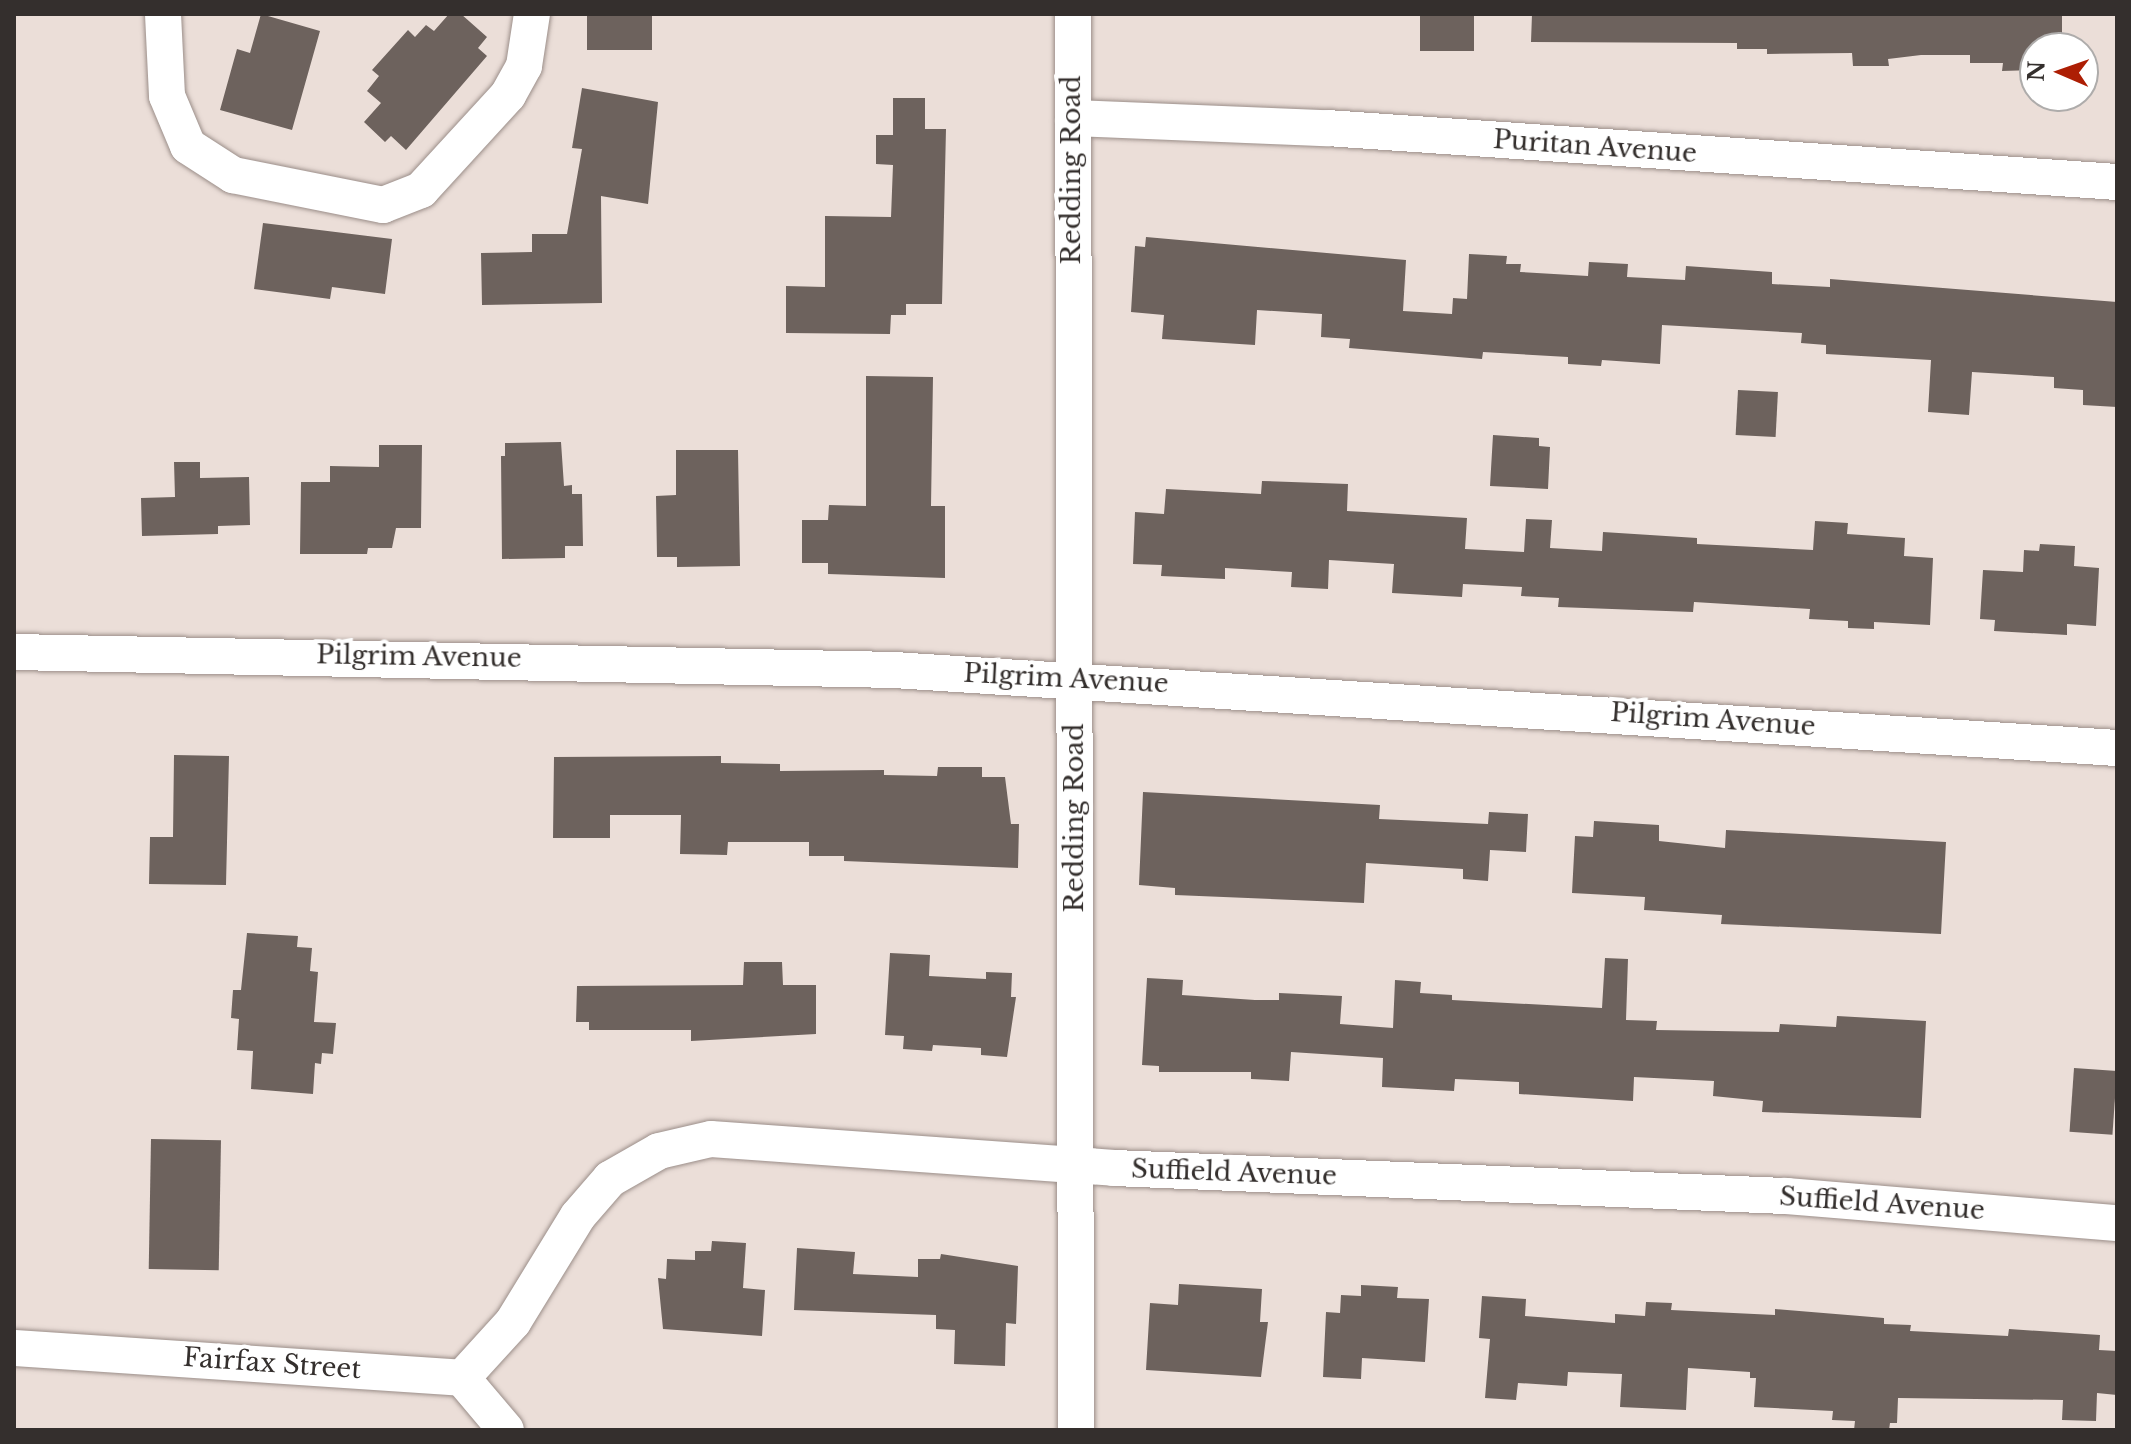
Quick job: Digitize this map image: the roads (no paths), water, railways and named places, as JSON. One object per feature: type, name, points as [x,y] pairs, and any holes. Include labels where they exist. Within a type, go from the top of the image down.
[{"type":"street","points":[[163,14],[167,96],[188,146],[233,175],[383,205],[421,190],[508,95],[524,66],[532,14]]},
{"type":"street","name":"Redding Road","points":[[1073,14],[1076,1430]]},
{"type":"street","name":"Puritan Avenue","points":[[1073,118],[1327,128],[2117,182]]},
{"type":"street","name":"Pilgrim Avenue","points":[[14,652],[606,660],[1074,679],[2117,748]]},
{"type":"street","name":"Suffield Avenue","points":[[462,1378],[513,1322],[590,1201],[610,1179],[659,1151],[686,1142],[739,1139],[1077,1164],[1786,1196],[2117,1223]]},
{"type":"street","name":"Fairfax Street","points":[[14,1348],[462,1378]]},
{"type":"street","points":[[462,1378],[506,1430]]}]
